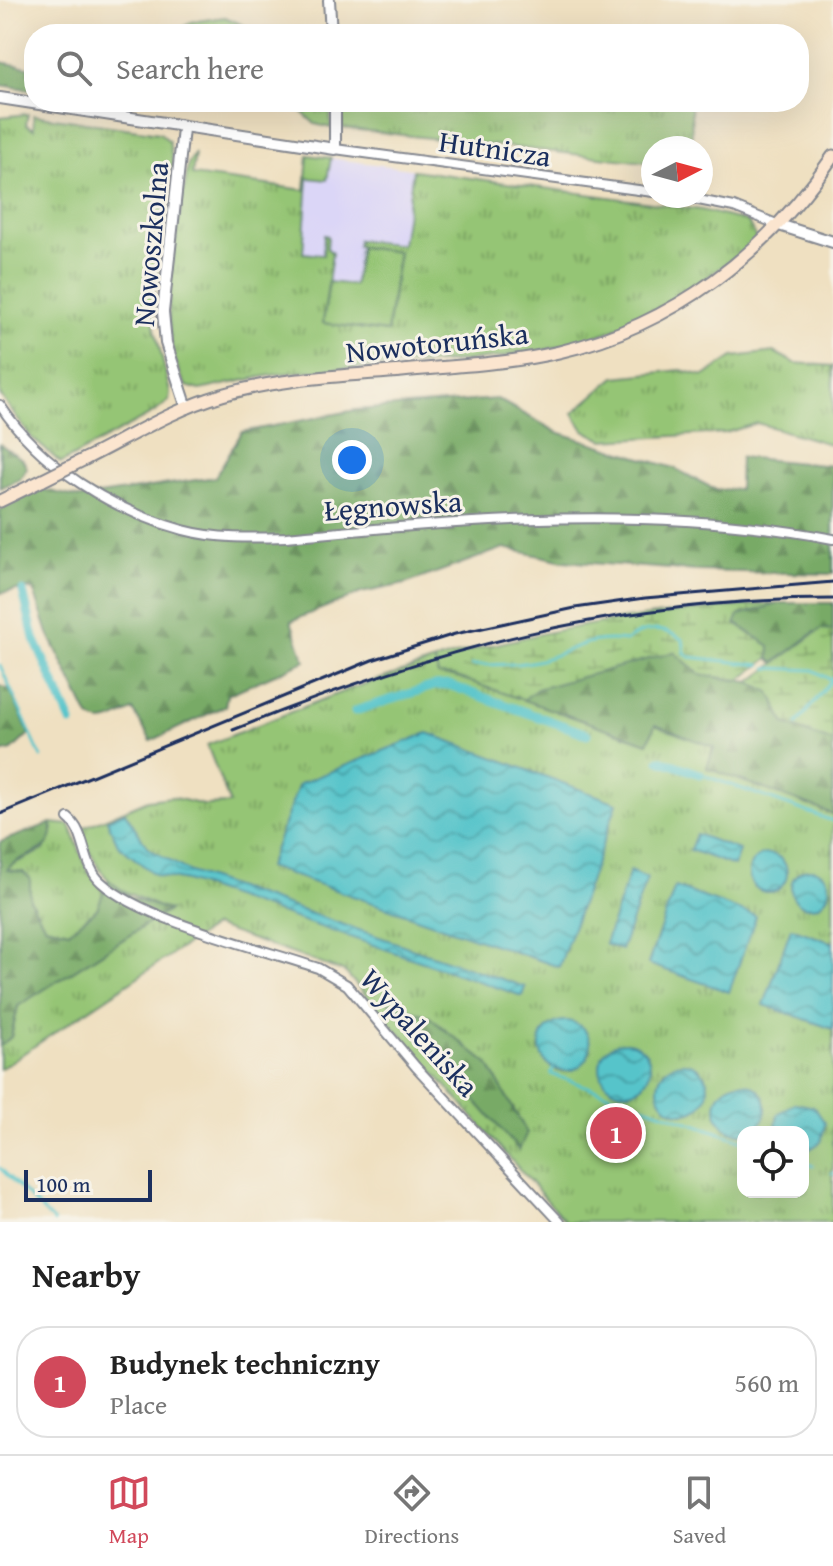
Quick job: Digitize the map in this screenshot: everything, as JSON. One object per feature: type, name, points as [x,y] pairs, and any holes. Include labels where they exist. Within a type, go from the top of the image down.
[{"type":"main road","name":"Nowotoruńska","points":[[0,501],[187,408],[223,395],[281,383],[490,363],[586,345],[640,324],[708,286],[779,225],[833,156]]},
{"type":"street","points":[[329,0],[330,24]]},
{"type":"street","name":"Hutnicza","points":[[0,98],[24,101]]},
{"type":"street","name":"Hutnicza","points":[[100,112],[171,122],[183,129],[641,190]]},
{"type":"street","points":[[335,112],[335,149]]},
{"type":"street","name":"Nowoszkolna","points":[[183,129],[163,312],[170,357],[187,408]]},
{"type":"street","points":[[713,203],[734,207],[833,242]]},
{"type":"street","name":"Łęgnowska","points":[[0,405],[26,439],[86,488],[141,516],[185,531],[286,537],[491,521],[605,517],[764,525],[833,539]]},
{"type":"street","name":"Wypaleniska","points":[[68,818],[75,824],[96,878],[130,903],[318,968],[342,980],[416,1067],[560,1222]]},
{"type":"shaded area","points":[[308,155],[417,170],[389,348],[289,358]]},
{"type":"green space","points":[[225,17],[241,24],[188,24]]},
{"type":"green space","points":[[0,62],[24,66],[24,89],[0,85]]},
{"type":"green space","points":[[302,112],[330,112],[331,128],[315,124]]},
{"type":"green space","points":[[341,112],[691,112],[692,136],[641,136],[641,162],[342,128]]},
{"type":"green space","points":[[28,114],[26,125],[34,129],[33,115],[160,133],[169,141],[173,163],[162,197],[166,230],[155,282],[154,324],[170,392],[169,401],[155,412],[61,463],[31,437],[0,395],[0,117]]},
{"type":"green space","points":[[195,153],[192,175],[305,190],[308,155],[331,158],[327,180],[308,178],[303,253],[323,255],[324,235],[328,236],[327,248],[332,253],[323,323],[387,332],[399,252],[357,246],[358,240],[402,245],[413,170],[641,202],[641,208],[702,210],[748,222],[757,240],[667,303],[595,337],[509,356],[289,373],[200,390],[186,386],[175,361],[170,334],[170,276],[188,164]]},
{"type":"green space","points":[[360,247],[398,252],[387,332],[323,323],[329,282],[354,285]]},
{"type":"green space","points":[[774,352],[795,363],[833,366],[833,445],[757,423],[726,433],[603,440],[584,430],[573,413],[615,377],[681,370],[704,376],[733,357]]},
{"type":"green space","points":[[497,399],[557,432],[674,468],[716,490],[739,489],[740,457],[833,466],[833,574],[698,571],[563,561],[504,548],[405,584],[361,593],[291,621],[305,661],[227,695],[225,706],[151,741],[133,710],[106,722],[89,717],[48,633],[34,591],[28,588],[0,593],[0,510],[41,489],[80,498],[215,477],[242,432],[356,410]]},
{"type":"green space","points":[[0,444],[23,460],[27,468],[20,479],[0,488]]},
{"type":"green space","points":[[781,603],[833,603],[833,630],[815,632],[774,663],[769,658],[770,646],[735,623],[739,615]]},
{"type":"green space","points":[[781,603],[739,615],[735,624],[770,646],[769,658],[740,680],[701,675],[674,652],[537,689],[523,700],[454,676],[438,675],[435,661],[563,629],[693,611]]},
{"type":"green space","points":[[821,629],[833,630],[833,742],[785,724],[770,692],[750,682]]},
{"type":"green space","points":[[674,652],[701,675],[750,682],[770,692],[785,724],[833,742],[833,814],[707,768],[714,747],[655,725],[648,743],[523,700],[536,689]]},
{"type":"green space","points":[[435,661],[438,675],[455,676],[648,743],[655,725],[714,747],[707,768],[833,814],[833,1222],[566,1222],[345,972],[214,926],[0,1069],[0,1046],[11,1037],[18,1006],[168,911],[112,883],[97,864],[80,829],[148,800],[171,797],[204,805],[230,804],[207,745],[347,690]]},
{"type":"green space","points":[[0,686],[10,689],[29,734],[12,750],[0,753]]},
{"type":"green space","points":[[51,823],[70,825],[88,872],[105,890],[97,909],[69,931],[45,927],[30,900],[23,872],[7,870],[11,865],[44,850],[53,829]]},
{"type":"green space","points":[[51,823],[49,842],[7,870],[23,872],[30,878],[30,900],[45,926],[69,931],[97,909],[108,880],[131,898],[169,910],[18,1006],[11,1037],[0,1046],[0,842]]},
{"type":"green space","points":[[388,1002],[428,1016],[488,1064],[527,1133],[519,1150]]},
{"type":"water","points":[[428,733],[617,803],[559,967],[268,867],[299,784]]},
{"type":"water","points":[[125,812],[148,848],[190,872],[525,987],[522,996],[186,881],[155,875],[118,845],[107,820]]},
{"type":"water","points":[[696,834],[739,850],[734,866],[690,850]]},
{"type":"water","points":[[768,854],[781,860],[787,873],[781,886],[768,892],[755,886],[749,873],[755,860]]},
{"type":"water","points":[[810,869],[823,875],[829,888],[823,901],[810,907],[797,901],[791,888],[797,875]]},
{"type":"water","points":[[630,871],[647,878],[621,950],[605,944]]},
{"type":"water","points":[[675,887],[756,916],[729,992],[648,964]]},
{"type":"water","points":[[791,928],[833,943],[833,1029],[764,1005]]},
{"type":"water","points":[[555,1022],[575,1022],[589,1036],[589,1056],[575,1070],[555,1070],[541,1056],[541,1036]]},
{"type":"water","points":[[615,1043],[635,1043],[649,1057],[649,1077],[635,1091],[615,1091],[601,1077],[601,1057]]},
{"type":"water","points":[[673,1064],[693,1064],[707,1078],[707,1098],[693,1112],[673,1112],[659,1098],[659,1078]]},
{"type":"water","points":[[731,1085],[751,1085],[764,1098],[766,1108],[759,1126],[737,1126],[737,1132],[723,1126],[718,1118],[718,1098]]},
{"type":"water","points":[[795,1103],[814,1107],[825,1123],[821,1142],[809,1150],[809,1126],[776,1126],[778,1114]]},
{"type":"waterway","points":[[23,591],[34,638],[71,722]]},
{"type":"waterway","points":[[472,665],[528,663],[588,643],[626,641],[654,630],[683,640],[685,653],[690,657],[761,665]]},
{"type":"waterway","points":[[0,665],[41,757]]},
{"type":"waterway","points":[[767,668],[813,670],[833,681]]},
{"type":"waterway","points":[[797,724],[833,678]]},
{"type":"waterway","points":[[355,711],[434,686],[449,685],[587,734]]},
{"type":"waterway","points":[[660,760],[700,774]]},
{"type":"waterway","points":[[700,774],[833,821]]},
{"type":"waterway","points":[[553,1069],[551,1074],[737,1139]]},
{"type":"waterway","points":[[809,1164],[813,1166]]},
{"type":"waterway","points":[[0,1168],[54,1222]]},
{"type":"railway","points":[[0,814],[372,660],[455,634],[575,608],[645,598],[833,582]]},
{"type":"railway","points":[[233,730],[380,675],[526,634],[675,608],[753,601],[833,599]]},
{"type":"place","name":"Budynek techniczny","points":[[616,1133]]}]
